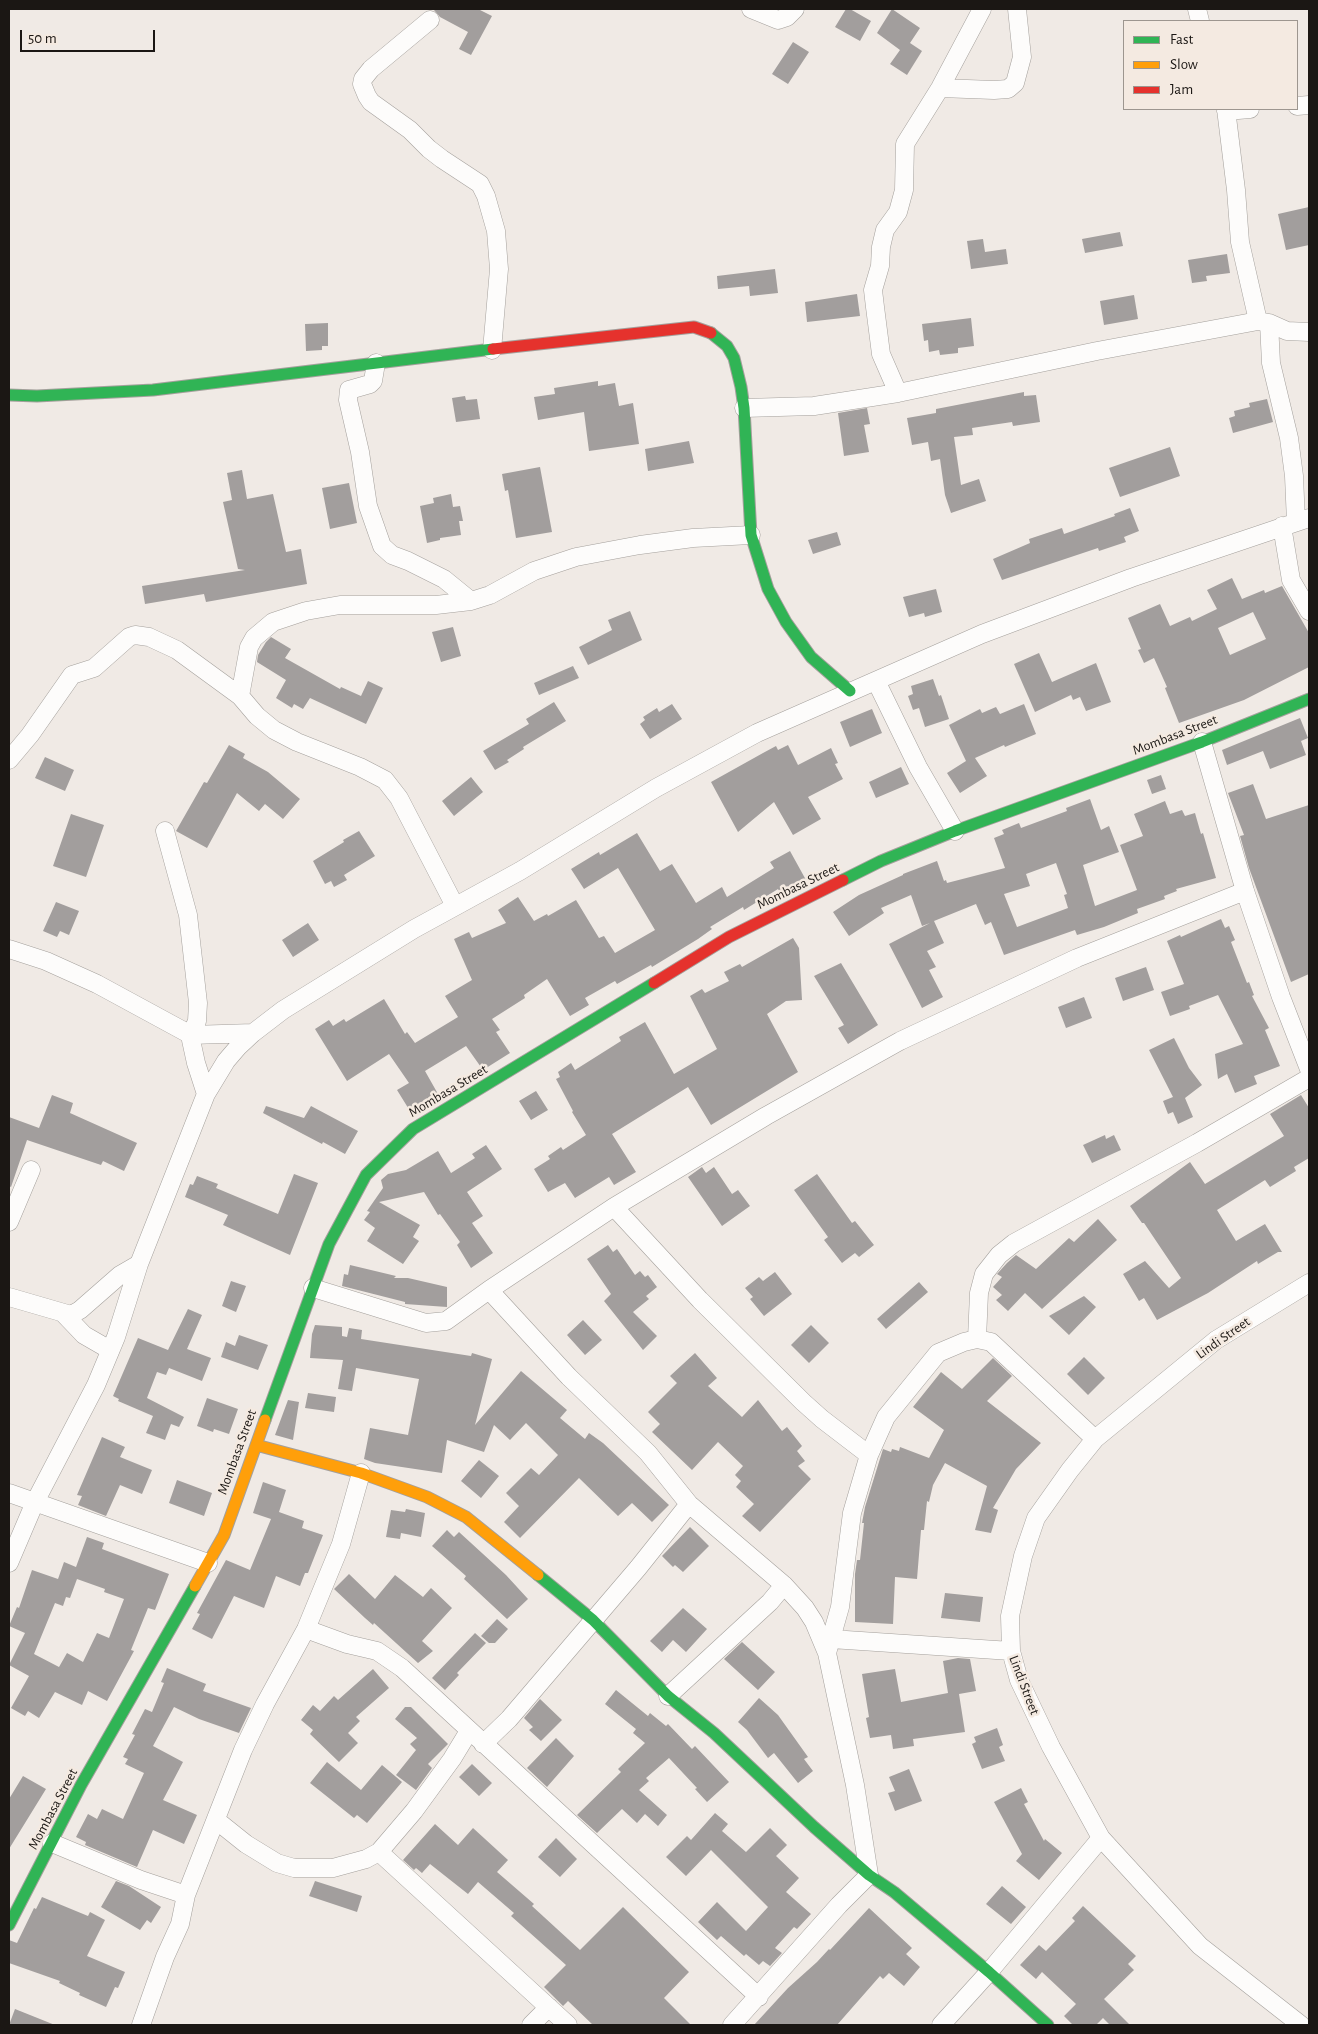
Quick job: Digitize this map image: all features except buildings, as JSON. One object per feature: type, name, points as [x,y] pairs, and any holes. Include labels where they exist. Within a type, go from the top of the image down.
[{"type":"street","points":[[752,9],[778,20],[787,17],[795,9]]},
{"type":"street","points":[[898,393],[881,354],[873,290],[880,266],[881,247],[885,230],[898,212],[904,190],[905,144],[940,88],[982,9]]},
{"type":"street","points":[[940,88],[994,90],[1008,89],[1015,83],[1022,57],[1017,9]]},
{"type":"street","points":[[430,20],[371,69],[363,79],[362,84],[371,102],[410,130],[442,159],[480,184],[486,196],[496,231],[499,269],[492,350]]},
{"type":"street","points":[[1226,110],[1237,198],[1240,242],[1264,322],[1271,363],[1289,438],[1294,476],[1296,522],[1291,580],[1309,611]]},
{"type":"street","points":[[744,408],[814,406],[898,393],[1097,351],[1264,322],[1287,331],[1309,332]]},
{"type":"street","points":[[9,395],[37,396],[153,390],[694,327],[714,334],[727,346],[734,358],[744,408],[751,535],[768,589],[786,622],[811,658],[850,691]]},
{"type":"street","points":[[376,363],[373,381],[366,386],[349,390],[348,400],[360,452],[368,506],[382,546],[392,555],[444,579],[471,601]]},
{"type":"street","points":[[9,1563],[35,1502],[96,1385],[139,1264],[206,1094],[226,1061],[253,1033],[283,1010],[455,906],[520,871],[656,788],[757,733],[982,634],[1131,578],[1296,522]]},
{"type":"street","points":[[240,696],[248,647],[254,638],[273,622],[306,611],[340,604],[436,605],[471,601],[490,596],[534,571],[576,557],[640,545],[693,538],[751,535]]},
{"type":"street","points":[[9,760],[30,735],[72,675],[94,668],[129,637],[143,636],[158,640],[177,650],[240,696],[257,716],[274,730],[297,742],[360,767],[385,780],[400,798],[455,906]]},
{"type":"street","points":[[876,681],[918,767],[955,831]]},
{"type":"street","name":"Mombasa Street","points":[[9,1925],[15,1898],[52,1843],[86,1777],[224,1535],[329,1244],[366,1175],[413,1129],[729,937],[881,861],[955,831],[1202,742],[1309,699]]},
{"type":"street","points":[[1202,742],[1245,891],[1281,998],[1309,1069]]},
{"type":"street","points":[[165,831],[168,848],[185,897],[194,961],[198,1012],[196,1025],[191,1035],[196,1063],[206,1094]]},
{"type":"street","points":[[313,1288],[426,1323],[446,1321],[489,1290],[614,1207],[766,1116],[900,1041],[1077,958],[1245,891]]},
{"type":"street","points":[[9,949],[46,961],[97,984],[191,1035],[253,1033]]},
{"type":"street","points":[[977,1339],[979,1293],[984,1274],[999,1255],[1014,1243],[1197,1143],[1309,1078]]},
{"type":"street","points":[[9,1222],[31,1170]]},
{"type":"street","points":[[614,1207],[700,1300],[804,1402],[822,1419],[869,1455]]},
{"type":"street","points":[[9,1297],[70,1314],[80,1310],[110,1282],[139,1264]]},
{"type":"street","name":"Lindi Street","points":[[1301,2025],[1200,1946],[1101,1838],[1051,1747],[1019,1680],[1011,1651],[1010,1616],[1023,1556],[1036,1518],[1070,1470],[1095,1440],[1216,1340],[1309,1283]]},
{"type":"street","points":[[489,1290],[569,1377],[648,1452],[689,1504],[784,1585],[805,1608],[829,1646],[855,1785],[869,1874]]},
{"type":"street","points":[[63,1313],[84,1335],[110,1350]]},
{"type":"street","points":[[829,1646],[840,1607],[852,1513],[869,1455],[886,1417],[938,1353],[964,1342],[977,1339],[991,1342],[1095,1440]]},
{"type":"street","points":[[256,1445],[361,1473],[427,1497],[466,1517],[593,1620],[668,1696],[720,1739],[814,1827],[989,1972],[1048,2025]]},
{"type":"street","points":[[141,2025],[165,1957],[180,1924],[186,1895],[243,1750],[306,1630],[341,1544],[361,1473]]},
{"type":"street","points":[[9,1493],[208,1563]]},
{"type":"street","points":[[483,1744],[509,1719],[689,1504]]},
{"type":"street","points":[[668,1696],[770,1602],[784,1585]]},
{"type":"street","points":[[306,1630],[347,1644],[377,1651],[402,1668],[759,1997]]},
{"type":"street","points":[[829,1646],[1011,1651]]},
{"type":"street","points":[[216,1820],[246,1844],[277,1863],[294,1868],[333,1868],[366,1860],[379,1852],[434,1785],[469,1731]]},
{"type":"street","points":[[941,2025],[989,1972],[1101,1838]]},
{"type":"street","points":[[52,1843],[141,1880],[186,1895]]},
{"type":"street","points":[[379,1852],[568,2025]]},
{"type":"street","points":[[732,2025],[869,1874]]},
{"type":"street","points":[[531,2025],[549,2007]]},
{"type":"traffic: fast","points":[[711,333],[727,346],[734,358],[741,387],[744,408],[751,535],[768,589],[786,622],[811,657],[850,691]]},
{"type":"traffic: fast","points":[[9,395],[37,396],[153,390],[493,349]]},
{"type":"traffic: fast","points":[[843,880],[881,861],[955,831],[1202,742],[1309,699]]},
{"type":"traffic: fast","points":[[265,1420],[329,1244],[366,1175],[413,1129],[654,983]]},
{"type":"traffic: fast","points":[[538,1575],[593,1620],[668,1696],[714,1733],[814,1827],[869,1875],[894,1892],[989,1972],[1048,2025]]},
{"type":"traffic: fast","points":[[9,1925],[81,1785],[195,1586]]},
{"type":"traffic: slow","points":[[195,1586],[224,1535],[265,1420]]},
{"type":"traffic: slow","points":[[256,1445],[361,1473],[427,1497],[466,1517],[538,1575]]},
{"type":"traffic: jam","points":[[493,349],[694,327],[711,333]]},
{"type":"traffic: jam","points":[[654,983],[729,937],[843,880]]}]
